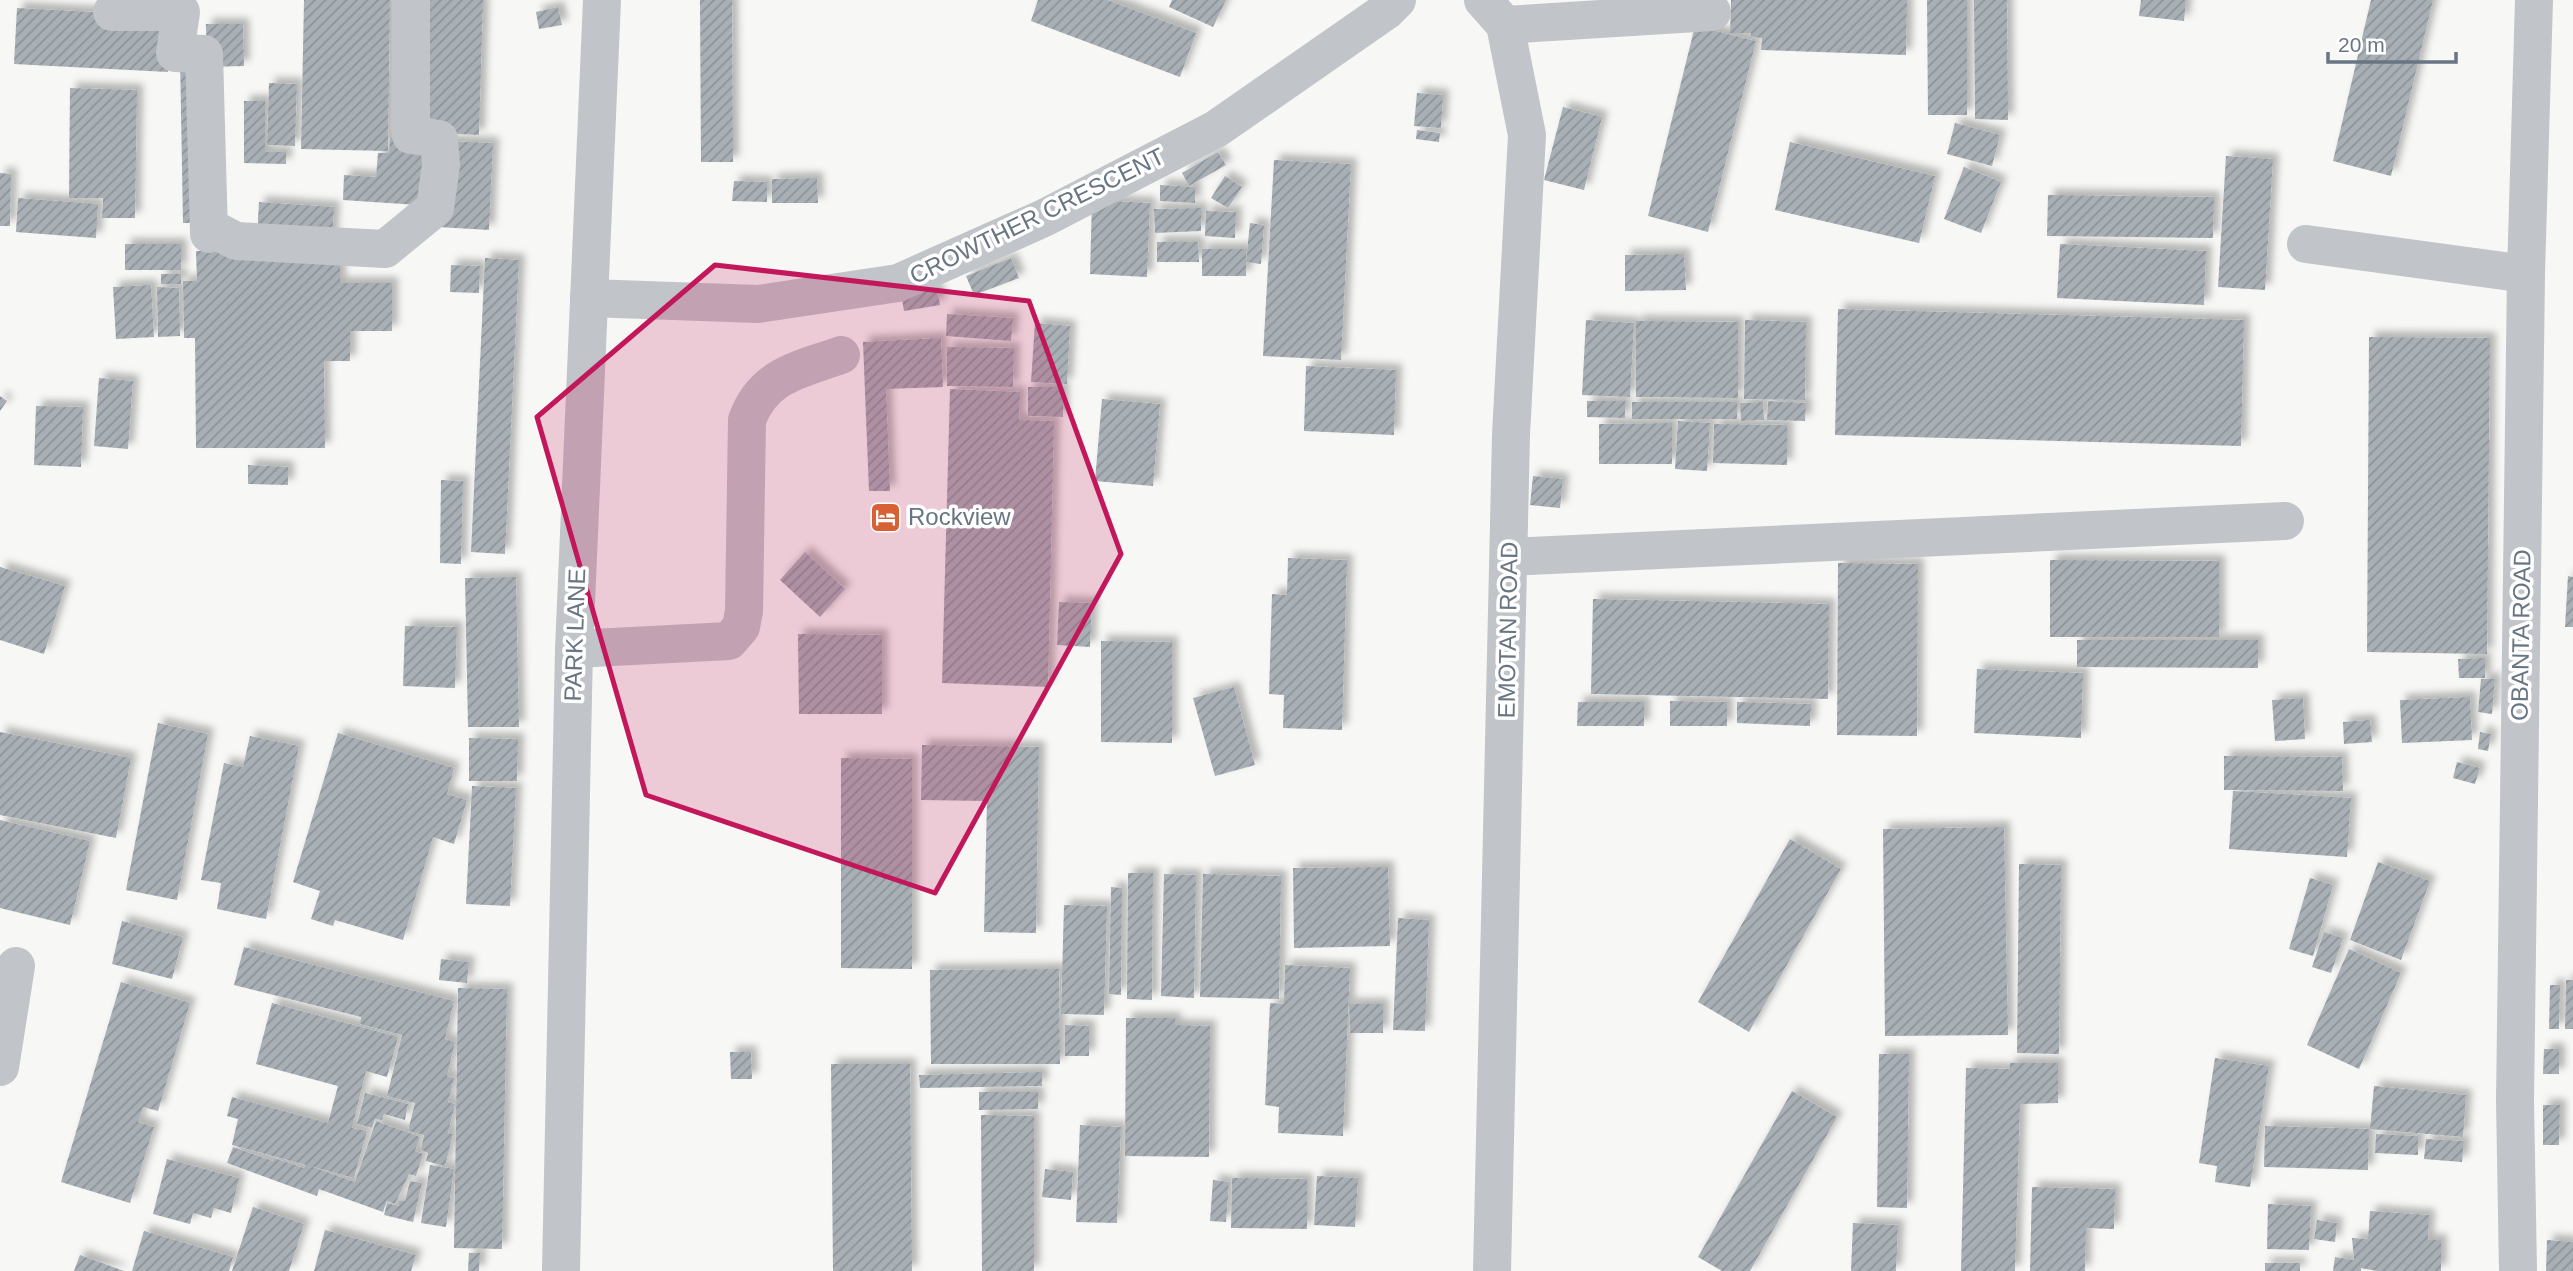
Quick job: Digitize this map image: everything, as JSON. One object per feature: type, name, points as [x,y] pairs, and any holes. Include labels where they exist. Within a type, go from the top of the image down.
[{"type":"street","points":[[112,12],[181,12],[175,53],[204,54],[209,234],[217,231],[236,240],[385,249],[435,208],[441,165],[439,139],[411,135],[411,0]]},
{"type":"street","name":"PARK LANE","points":[[561,1271],[574,649],[602,0]]},
{"type":"street","name":"CROWTHER CRESCENT","points":[[589,298],[758,304],[898,283],[1044,218],[1216,129],[1397,0]]},
{"type":"street","name":"OBANTA ROAD","points":[[2518,1271],[2515,1101],[2526,274],[2534,0]]},
{"type":"street","points":[[1494,13],[1712,12]]},
{"type":"street","name":"EMOTAN ROAD","points":[[1492,1271],[1511,435],[1527,135],[1494,13]]},
{"type":"street","points":[[2306,244],[2526,274]]},
{"type":"street","points":[[574,649],[729,641],[741,627],[744,611],[747,419],[752,405],[776,378],[841,355]]},
{"type":"street","points":[[1510,557],[2284,521]]},
{"type":"street","points":[[0,1068],[16,966]]},
{"type":"highlighted area","points":[[715,265],[1029,301],[1121,554],[935,893],[646,795],[537,417]]},
{"type":"building","points":[[304,0],[390,0],[388,151],[301,149]]},
{"type":"building","points":[[422,0],[483,0],[479,135],[418,132]]},
{"type":"building","points":[[700,0],[732,0],[733,162],[701,162]]},
{"type":"building","points":[[1038,0],[1107,0],[1196,33],[1180,77],[1031,21]]},
{"type":"building","points":[[1172,0],[1226,0],[1213,27],[1169,7]]},
{"type":"building","points":[[1731,0],[1907,0],[1906,55],[1761,50],[1762,38],[1751,37],[1751,33],[1730,33]]},
{"type":"building","points":[[1927,0],[1967,0],[1967,115],[1928,115]]},
{"type":"building","points":[[1974,0],[2007,0],[2008,120],[1975,119]]},
{"type":"building","points":[[2141,0],[2186,0],[2184,21],[2139,16]]},
{"type":"building","points":[[2371,0],[2433,0],[2391,176],[2333,161]]},
{"type":"building","points":[[558,7],[562,25],[539,29],[536,12]]},
{"type":"building","points":[[17,8],[170,16],[168,72],[14,64]]},
{"type":"building","points":[[206,24],[243,24],[244,66],[207,67]]},
{"type":"building","points":[[1695,26],[1756,41],[1708,232],[1648,216]]},
{"type":"building","points":[[180,55],[202,55],[204,223],[183,223]]},
{"type":"building","points":[[269,83],[297,84],[295,146],[267,145]]},
{"type":"building","points":[[70,88],[137,90],[135,218],[102,218],[103,198],[69,198]]},
{"type":"building","points":[[1417,93],[1443,95],[1441,128],[1414,126]]},
{"type":"building","points":[[244,101],[265,101],[265,152],[286,152],[286,164],[244,163]]},
{"type":"building","points":[[1563,107],[1602,117],[1584,190],[1544,180]]},
{"type":"building","points":[[1955,123],[2000,135],[1992,166],[1947,154]]},
{"type":"building","points":[[1417,130],[1440,133],[1439,142],[1416,139]]},
{"type":"building","points":[[390,137],[438,141],[433,206],[343,200],[344,175],[376,177],[378,153],[389,153]]},
{"type":"building","points":[[443,141],[493,143],[489,230],[439,227]]},
{"type":"building","points":[[1790,142],[1935,176],[1919,243],[1775,210]]},
{"type":"building","points":[[1218,152],[1226,165],[1189,186],[1182,173]]},
{"type":"building","points":[[2226,156],[2273,159],[2265,290],[2218,287]]},
{"type":"building","points":[[1274,160],[1351,164],[1341,360],[1263,356]]},
{"type":"building","points":[[1964,167],[2001,182],[1981,233],[1944,219]]},
{"type":"building","points":[[0,173],[11,174],[10,226],[0,226]]},
{"type":"building","points":[[1225,176],[1242,187],[1228,208],[1211,198]]},
{"type":"building","points":[[817,178],[818,203],[772,203],[772,179]]},
{"type":"building","points":[[734,181],[767,182],[767,202],[732,201]]},
{"type":"building","points":[[1160,185],[1195,187],[1195,203],[1160,201]]},
{"type":"building","points":[[2048,195],[2214,197],[2213,238],[2047,236]]},
{"type":"building","points":[[18,198],[98,204],[96,238],[16,232]]},
{"type":"building","points":[[1092,200],[1150,203],[1147,277],[1090,274]]},
{"type":"building","points":[[259,202],[334,207],[332,243],[257,237]]},
{"type":"building","points":[[1201,208],[1201,231],[1155,233],[1154,209]]},
{"type":"building","points":[[1206,211],[1236,212],[1235,238],[1205,236]]},
{"type":"building","points":[[1250,223],[1264,225],[1261,264],[1246,262]]},
{"type":"building","points":[[1157,242],[1198,242],[1199,262],[1157,262]]},
{"type":"building","points":[[125,244],[181,244],[181,270],[125,270]]},
{"type":"building","points":[[2060,244],[2206,251],[2204,305],[2057,298]]},
{"type":"building","points":[[1202,249],[1246,249],[1246,276],[1202,276]]},
{"type":"building","points":[[323,250],[340,258],[340,283],[392,283],[392,331],[350,331],[350,361],[324,361],[325,448],[196,448],[195,338],[184,338],[183,281],[197,281],[196,251]]},
{"type":"building","points":[[1684,254],[1686,290],[1625,291],[1625,255]]},
{"type":"building","points":[[485,258],[519,260],[505,554],[471,552]]},
{"type":"building","points":[[1011,258],[1019,278],[974,295],[966,276]]},
{"type":"building","points":[[451,265],[480,266],[479,293],[450,292]]},
{"type":"building","points":[[161,274],[181,274],[181,284],[161,284]]},
{"type":"building","points":[[151,285],[154,337],[116,339],[113,287]]},
{"type":"building","points":[[157,287],[179,288],[180,336],[158,337]]},
{"type":"building","points":[[937,288],[940,305],[904,311],[901,293]]},
{"type":"building","points":[[1838,309],[2244,320],[2241,446],[1835,435]]},
{"type":"building","points":[[947,314],[1013,318],[1011,341],[946,336]]},
{"type":"building","points":[[1586,320],[1634,323],[1630,397],[1582,395]]},
{"type":"building","points":[[1745,320],[1806,322],[1805,400],[1744,399]]},
{"type":"building","points":[[1636,321],[1738,322],[1738,398],[1636,397]]},
{"type":"building","points":[[1035,323],[1070,326],[1067,384],[1031,382]]},
{"type":"building","points":[[2369,337],[2490,338],[2487,654],[2367,652]]},
{"type":"building","points":[[941,338],[943,387],[886,389],[890,491],[869,491],[863,342]]},
{"type":"building","points":[[947,347],[1014,348],[1013,387],[947,386]]},
{"type":"building","points":[[1306,366],[1396,370],[1394,435],[1304,431]]},
{"type":"building","points":[[99,378],[133,381],[128,449],[94,446]]},
{"type":"building","points":[[1028,387],[1063,387],[1063,417],[1028,416]]},
{"type":"building","points":[[950,389],[1020,392],[1019,420],[1054,421],[1048,687],[942,683]]},
{"type":"building","points":[[0,396],[7,401],[0,411]]},
{"type":"building","points":[[1102,399],[1160,404],[1153,486],[1095,481]]},
{"type":"building","points":[[1587,401],[1625,401],[1625,418],[1587,417]]},
{"type":"building","points":[[1768,401],[1806,403],[1805,421],[1767,420]]},
{"type":"building","points":[[1632,402],[1737,402],[1737,419],[1632,419]]},
{"type":"building","points":[[1763,402],[1764,420],[1741,421],[1740,403]]},
{"type":"building","points":[[36,406],[83,407],[81,467],[34,465]]},
{"type":"building","points":[[1678,421],[1710,423],[1707,471],[1675,469]]},
{"type":"building","points":[[1672,423],[1672,464],[1599,464],[1599,424]]},
{"type":"building","points":[[1714,424],[1787,425],[1787,465],[1713,463]]},
{"type":"building","points":[[248,465],[288,467],[288,485],[248,484]]},
{"type":"building","points":[[1533,476],[1563,479],[1560,508],[1530,505]]},
{"type":"building","points":[[441,480],[463,481],[461,564],[440,563]]},
{"type":"building","points":[[805,552],[845,589],[820,617],[780,580]]},
{"type":"building","points":[[1288,558],[1347,560],[1342,730],[1283,728],[1284,695],[1269,694],[1272,594],[1287,595]]},
{"type":"building","points":[[2050,560],[2219,561],[2219,637],[2050,637]]},
{"type":"building","points":[[1838,563],[1918,564],[1917,736],[1837,735]]},
{"type":"building","points":[[0,567],[65,586],[44,654],[0,640]]},
{"type":"building","points":[[2568,576],[2573,577],[2573,627],[2565,627]]},
{"type":"building","points":[[516,577],[519,727],[468,727],[465,578]]},
{"type":"building","points":[[1593,599],[1829,604],[1828,699],[1591,694]]},
{"type":"building","points":[[1059,602],[1092,603],[1090,647],[1057,645]]},
{"type":"building","points":[[405,626],[457,627],[455,688],[403,686]]},
{"type":"building","points":[[798,634],[882,635],[882,714],[799,714]]},
{"type":"building","points":[[2077,640],[2258,640],[2258,668],[2077,667]]},
{"type":"building","points":[[1101,641],[1172,642],[1172,743],[1101,742]]},
{"type":"building","points":[[2485,658],[2485,678],[2459,678],[2458,659]]},
{"type":"building","points":[[1977,669],[2083,673],[2081,738],[1974,733]]},
{"type":"building","points":[[2481,679],[2495,679],[2492,714],[2478,712]]},
{"type":"building","points":[[1234,687],[1255,765],[1215,776],[1193,698]]},
{"type":"building","points":[[2470,697],[2472,740],[2402,743],[2400,700]]},
{"type":"building","points":[[2303,698],[2305,739],[2275,741],[2272,700]]},
{"type":"building","points":[[1670,701],[1727,702],[1727,726],[1670,726]]},
{"type":"building","points":[[1578,702],[1644,702],[1644,726],[1577,726]]},
{"type":"building","points":[[1737,702],[1811,704],[1810,726],[1737,723]]},
{"type":"building","points":[[2370,720],[2372,742],[2344,744],[2343,722]]},
{"type":"building","points":[[158,723],[208,734],[177,900],[126,890]]},
{"type":"building","points":[[0,732],[131,758],[116,838],[0,815]]},
{"type":"building","points":[[2480,732],[2491,734],[2488,751],[2478,749]]},
{"type":"building","points":[[338,733],[454,768],[447,794],[467,800],[454,844],[433,837],[403,940],[335,920],[333,926],[311,919],[320,891],[293,882]]},
{"type":"building","points":[[250,736],[299,746],[266,919],[217,909],[221,883],[201,880],[224,763],[243,767]]},
{"type":"building","points":[[469,738],[518,739],[517,781],[469,781]]},
{"type":"building","points":[[922,745],[1039,747],[1036,933],[984,932],[987,801],[921,800]]},
{"type":"building","points":[[2224,756],[2342,757],[2343,791],[2224,790]]},
{"type":"building","points":[[841,758],[912,759],[912,969],[841,968]]},
{"type":"building","points":[[2457,762],[2480,768],[2475,784],[2453,778]]},
{"type":"building","points":[[472,786],[516,788],[510,906],[466,904]]},
{"type":"building","points":[[2233,791],[2351,798],[2347,857],[2229,849]]},
{"type":"building","points":[[0,820],[90,841],[70,925],[0,908]]},
{"type":"building","points":[[2004,827],[2008,1035],[1885,1036],[1883,829]]},
{"type":"building","points":[[1790,839],[1841,869],[1749,1032],[1698,1002]]},
{"type":"building","points":[[2378,862],[2430,881],[2401,960],[2350,940]]},
{"type":"building","points":[[2019,864],[2061,865],[2059,1054],[2017,1053]]},
{"type":"building","points":[[1388,867],[1390,946],[1294,948],[1293,868]]},
{"type":"building","points":[[1128,873],[1153,873],[1152,1000],[1127,999]]},
{"type":"building","points":[[1164,874],[1196,875],[1194,998],[1161,996]]},
{"type":"building","points":[[1203,874],[1281,876],[1279,999],[1200,997]]},
{"type":"building","points":[[2310,878],[2333,885],[2313,956],[2289,949]]},
{"type":"building","points":[[1111,887],[1122,888],[1121,995],[1109,994]]},
{"type":"building","points":[[1064,905],[1107,906],[1104,1015],[1061,1014]]},
{"type":"building","points":[[1398,918],[1429,920],[1425,1031],[1393,1030]]},
{"type":"building","points":[[122,921],[183,937],[172,979],[112,964]]},
{"type":"building","points":[[2324,932],[2343,938],[2331,973],[2312,967]]},
{"type":"building","points":[[244,947],[454,1001],[445,1039],[455,1042],[447,1076],[454,1078],[448,1102],[455,1104],[448,1133],[453,1134],[445,1166],[426,1161],[428,1153],[421,1150],[424,1135],[408,1131],[415,1103],[387,1096],[402,1035],[360,1024],[361,1017],[234,985]]},
{"type":"building","points":[[2349,949],[2401,973],[2359,1069],[2307,1045]]},
{"type":"building","points":[[441,959],[469,962],[467,983],[439,980]]},
{"type":"building","points":[[1285,965],[1350,968],[1343,1136],[1278,1133],[1279,1107],[1265,1105],[1270,1003],[1284,1004]]},
{"type":"building","points":[[1059,969],[1060,1064],[931,1064],[930,970]]},
{"type":"building","points":[[2566,980],[2573,980],[2573,1029],[2565,1029]]},
{"type":"building","points":[[121,982],[190,1003],[158,1111],[143,1107],[138,1122],[154,1127],[130,1203],[61,1182]]},
{"type":"building","points":[[2550,985],[2560,985],[2559,1029],[2549,1029]]},
{"type":"building","points":[[458,988],[507,989],[502,1249],[454,1248]]},
{"type":"building","points":[[272,1003],[398,1037],[387,1077],[366,1071],[352,1128],[367,1131],[354,1178],[310,1166],[355,1182],[376,1121],[420,1137],[415,1151],[423,1154],[416,1176],[409,1174],[395,1204],[387,1201],[388,1197],[383,1212],[319,1189],[317,1196],[227,1163],[233,1147],[273,1161],[274,1158],[304,1168],[306,1165],[232,1145],[238,1119],[227,1116],[232,1097],[328,1123],[338,1086],[256,1064]]},
{"type":"building","points":[[1349,1004],[1383,1004],[1383,1033],[1350,1033]]},
{"type":"building","points":[[1126,1018],[1175,1018],[1175,1025],[1210,1026],[1209,1157],[1125,1156]]},
{"type":"building","points":[[1065,1025],[1089,1026],[1089,1056],[1065,1056]]},
{"type":"building","points":[[2544,1049],[2559,1049],[2559,1074],[2543,1074]]},
{"type":"building","points":[[730,1052],[751,1052],[752,1079],[731,1079]]},
{"type":"building","points":[[1879,1054],[1909,1054],[1907,1208],[1877,1207]]},
{"type":"building","points":[[2215,1058],[2269,1066],[2250,1187],[2215,1182],[2217,1166],[2199,1163]]},
{"type":"building","points":[[2010,1063],[2058,1063],[2058,1103],[2020,1104],[2015,1271],[1961,1271],[1966,1068],[2010,1069]]},
{"type":"building","points":[[831,1064],[910,1064],[912,1271],[833,1271]]},
{"type":"building","points":[[1042,1072],[1042,1086],[920,1088],[919,1075]]},
{"type":"building","points":[[2374,1086],[2466,1095],[2463,1137],[2370,1129]]},
{"type":"building","points":[[1792,1091],[1837,1117],[1750,1271],[1722,1271],[1698,1257]]},
{"type":"building","points":[[979,1092],[1038,1092],[1038,1109],[979,1110]]},
{"type":"building","points":[[365,1093],[408,1104],[405,1120],[384,1114],[382,1120],[375,1119],[372,1128],[357,1124]]},
{"type":"building","points":[[2543,1105],[2560,1105],[2559,1145],[2543,1145]]},
{"type":"building","points":[[981,1115],[1034,1116],[1034,1271],[982,1271]]},
{"type":"building","points":[[1080,1125],[1121,1127],[1117,1223],[1076,1222]]},
{"type":"building","points":[[2265,1126],[2369,1129],[2368,1170],[2264,1167]]},
{"type":"building","points":[[2376,1134],[2418,1136],[2418,1155],[2375,1153]]},
{"type":"building","points":[[2426,1139],[2464,1141],[2462,1162],[2424,1159]]},
{"type":"building","points":[[167,1159],[239,1178],[231,1213],[214,1208],[211,1218],[193,1213],[190,1224],[153,1214]]},
{"type":"building","points":[[430,1165],[454,1169],[446,1227],[421,1223]]},
{"type":"building","points":[[1045,1169],[1073,1172],[1071,1200],[1042,1197]]},
{"type":"building","points":[[1317,1176],[1358,1178],[1355,1227],[1314,1225]]},
{"type":"building","points":[[1232,1178],[1307,1179],[1307,1229],[1231,1228]]},
{"type":"building","points":[[1213,1180],[1229,1182],[1226,1222],[1210,1221]]},
{"type":"building","points":[[410,1181],[422,1183],[413,1222],[384,1215],[387,1203],[399,1206],[399,1201],[405,1201]]},
{"type":"building","points":[[2032,1187],[2115,1189],[2114,1229],[2086,1228],[2085,1271],[2030,1271]]},
{"type":"building","points":[[2268,1204],[2311,1206],[2309,1250],[2267,1249]]},
{"type":"building","points":[[253,1207],[304,1224],[289,1271],[232,1271]]},
{"type":"building","points":[[2370,1211],[2429,1215],[2428,1240],[2441,1240],[2441,1271],[2377,1271],[2361,1268],[2361,1271],[2333,1271],[2335,1257],[2354,1260],[2352,1238],[2368,1239]]},
{"type":"building","points":[[2317,1220],[2337,1223],[2335,1242],[2314,1239]]},
{"type":"building","points":[[1853,1223],[1898,1225],[1896,1271],[1851,1271]]},
{"type":"building","points":[[325,1230],[416,1255],[411,1271],[314,1271]]},
{"type":"building","points":[[144,1231],[233,1257],[229,1271],[132,1271]]},
{"type":"building","points":[[2547,1240],[2573,1242],[2573,1271],[2546,1271]]},
{"type":"building","points":[[469,1253],[480,1253],[479,1271],[468,1271]]},
{"type":"building","points":[[80,1255],[124,1271],[74,1271]]},
{"type":"building","points":[[2265,1263],[2300,1263],[2300,1271],[2265,1271]]},
{"type":"place","name":"Rockview","points":[[885,517]]}]
